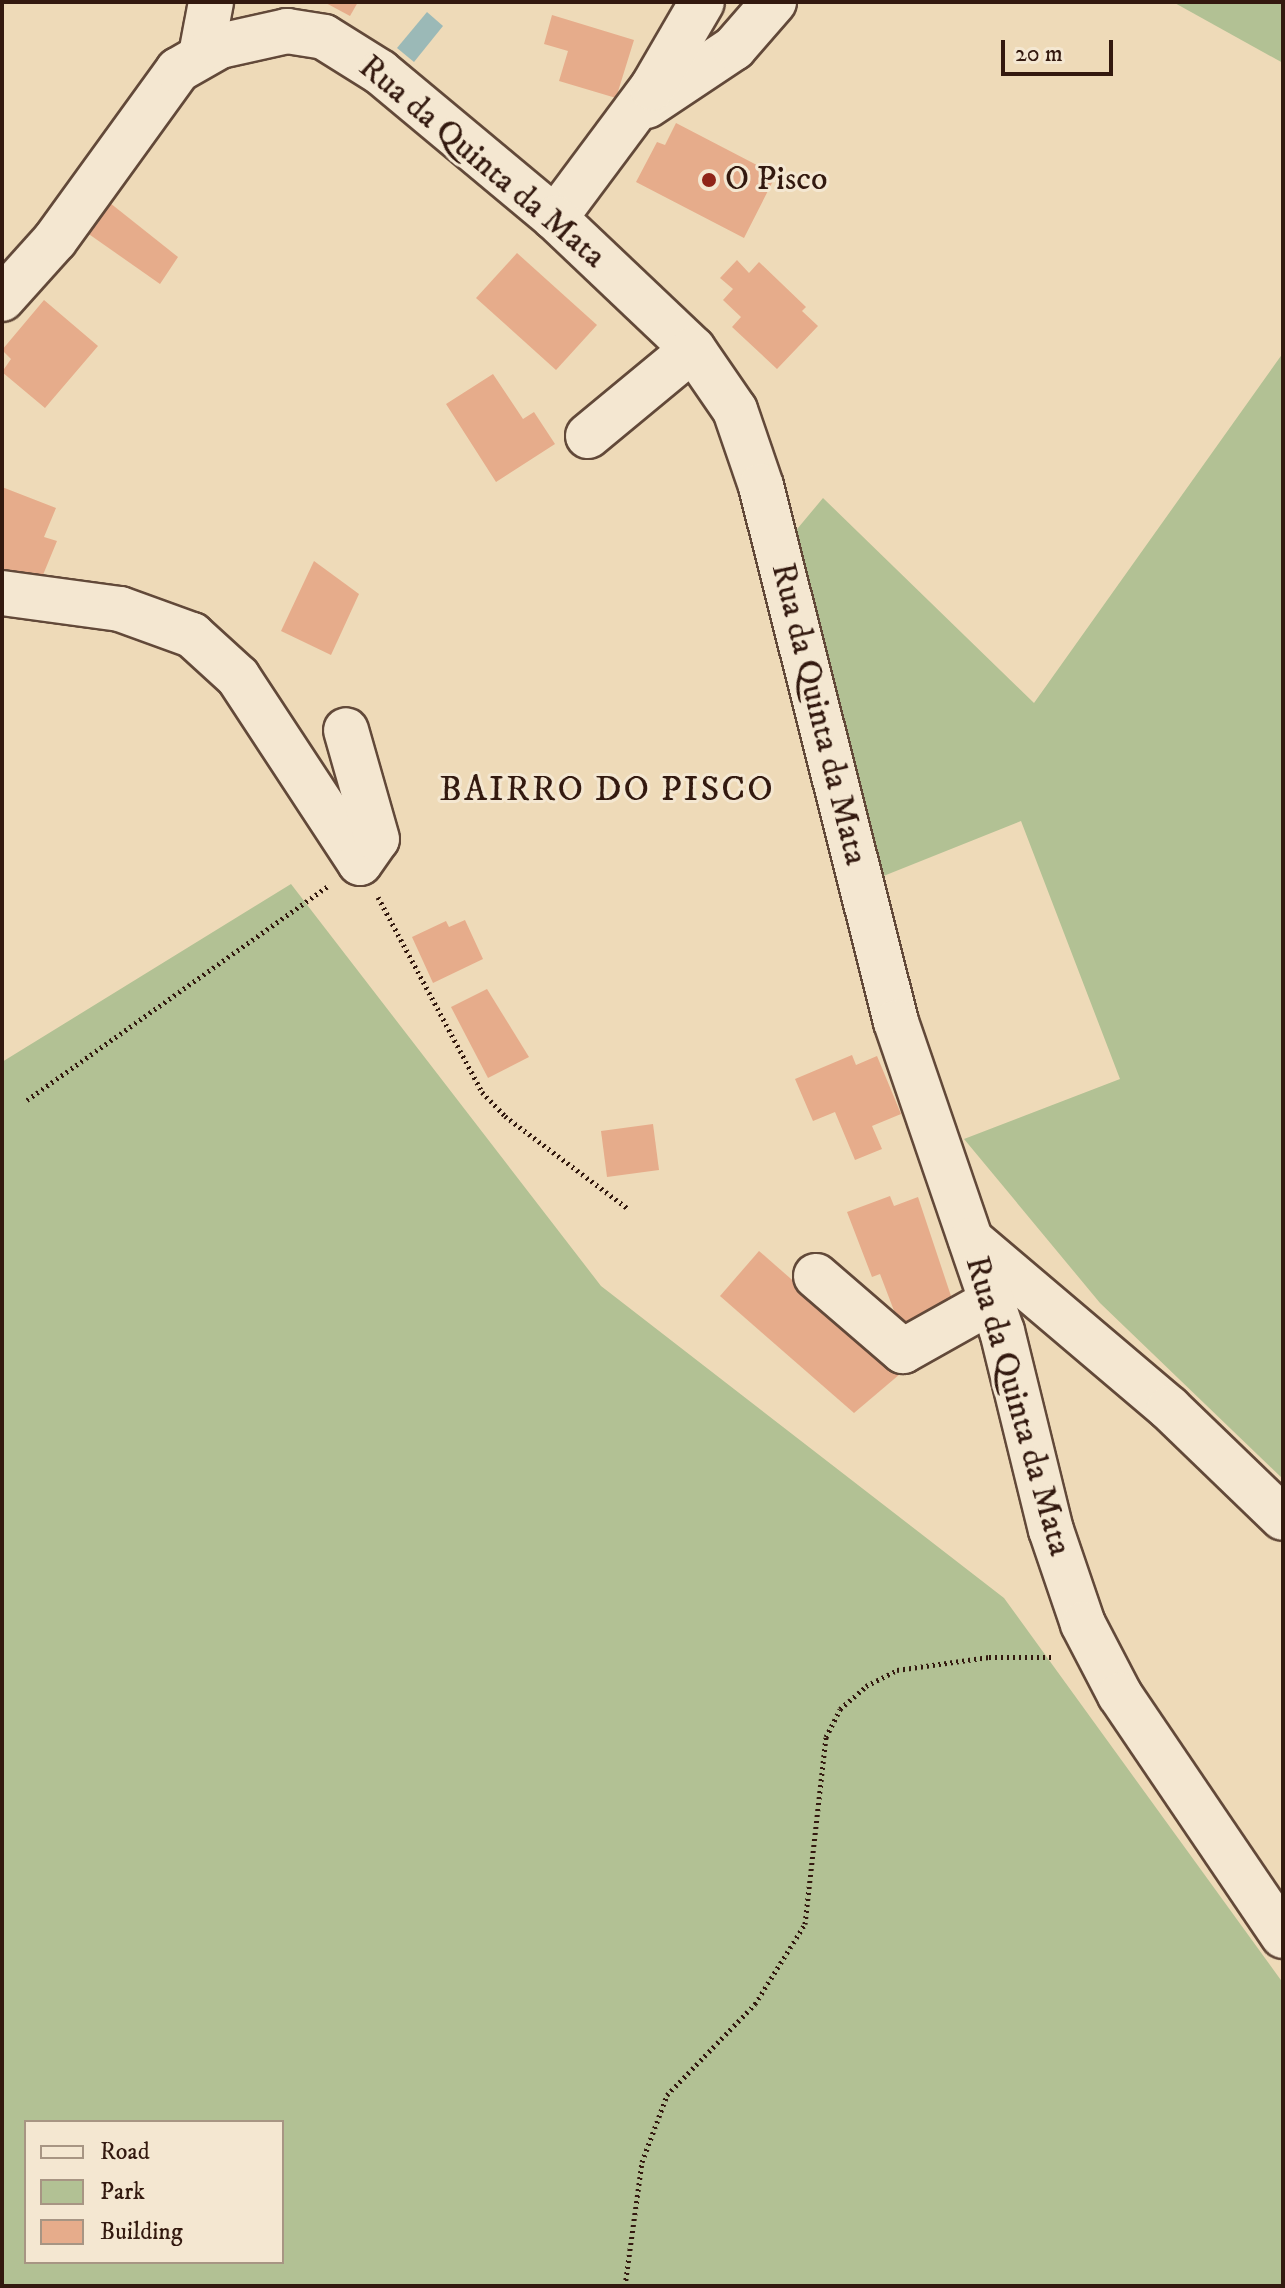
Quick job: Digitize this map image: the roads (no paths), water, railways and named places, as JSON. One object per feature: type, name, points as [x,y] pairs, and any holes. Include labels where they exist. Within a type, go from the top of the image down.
[{"type":"street","points":[[201,55],[211,2]]},
{"type":"street","points":[[555,218],[633,116],[702,2]]},
{"type":"street","points":[[633,116],[734,48],[774,2]]},
{"type":"street","name":"Rua da Quinta da Mata","points":[[2,299],[55,240],[162,87],[201,55],[265,32],[324,37],[380,72],[555,218],[693,349],[735,410],[761,486],[896,1022],[992,1301],[1051,1530],[1097,1657],[1283,1936]]},
{"type":"street","points":[[588,436],[693,349]]},
{"type":"street","points":[[2,593],[120,609],[192,635],[238,677],[360,863],[376,847],[376,831],[346,730]]},
{"type":"street","points":[[971,1240],[1169,1408],[1283,1518]]},
{"type":"street","points":[[816,1276],[903,1351],[992,1301]]},
{"type":"water","points":[[427,12],[443,26],[414,62],[397,48]]},
{"type":"place","name":"O Pisco","points":[[709,180]]},
{"type":"district","name":"BAIRRO DO PISCO","points":[[607,790]]}]
